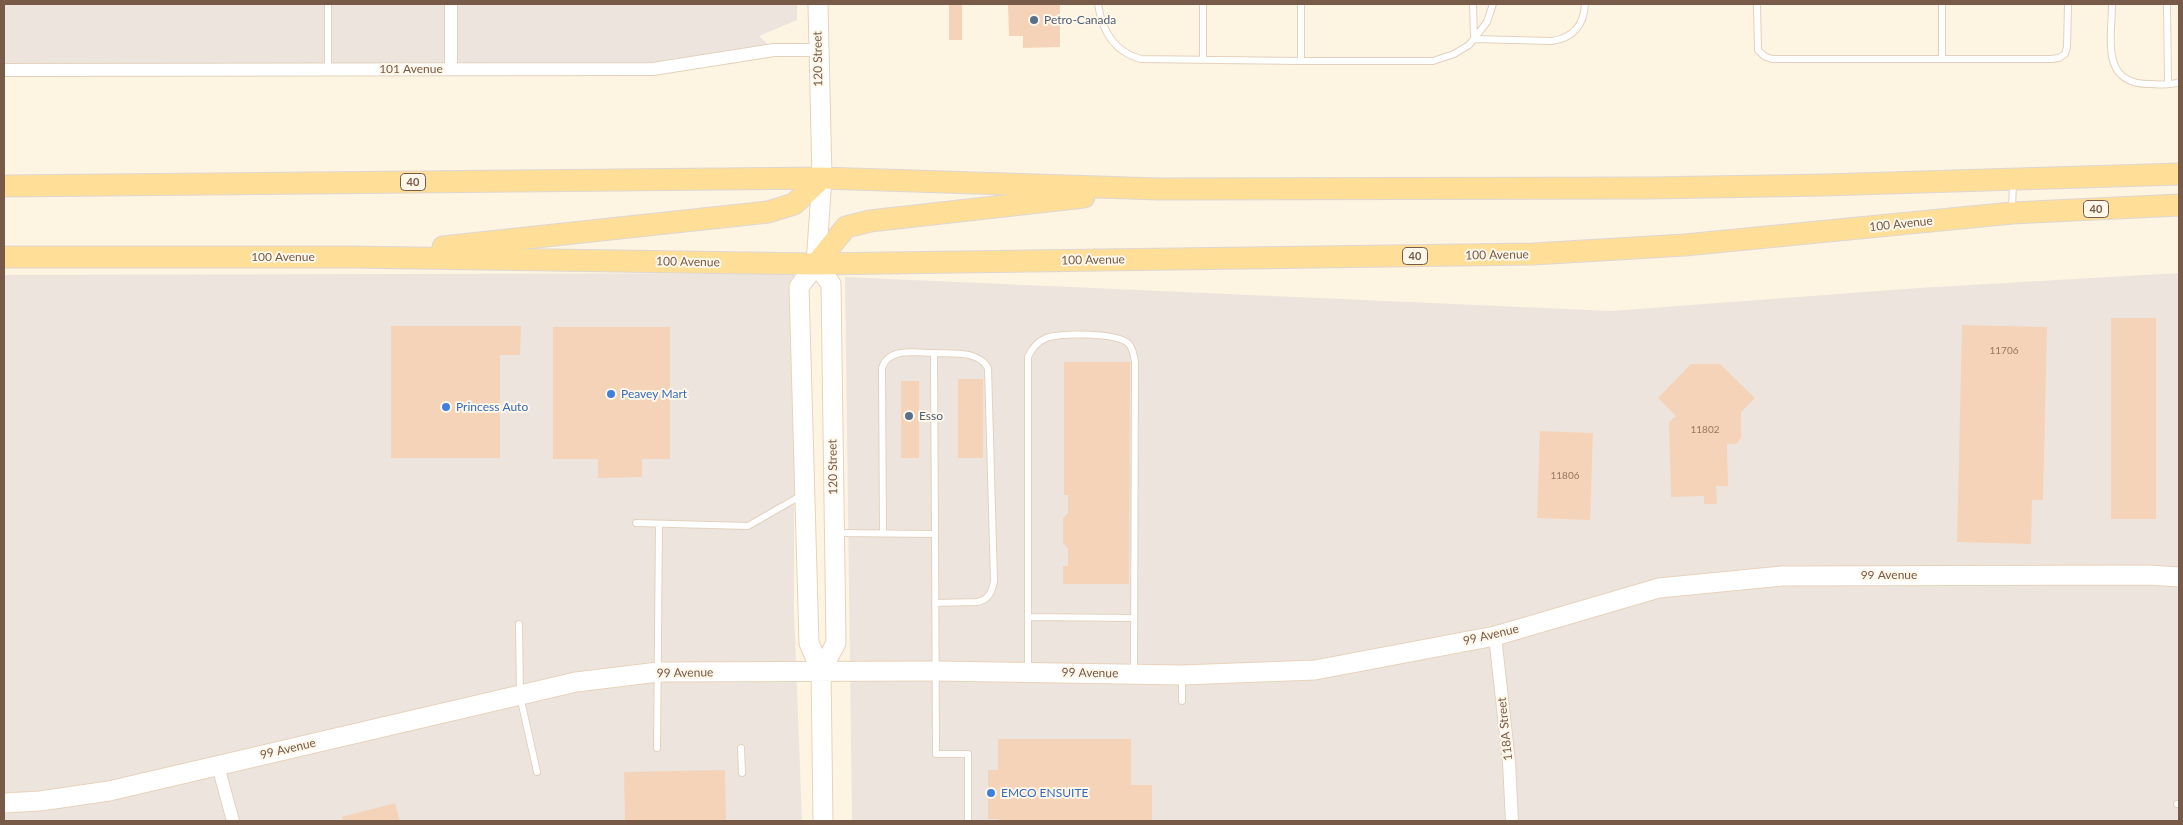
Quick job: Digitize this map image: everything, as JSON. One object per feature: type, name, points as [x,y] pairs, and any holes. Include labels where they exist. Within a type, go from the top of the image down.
[{"type":"main road","name":"40","points":[[4,186],[822,178],[1159,189],[1641,188],[2179,174]]},
{"type":"main road","points":[[351,257],[768,212],[794,204],[822,178]]},
{"type":"main road","points":[[816,264],[846,227],[870,221],[1159,189]]},
{"type":"main road","name":"100 Avenue","points":[[4,257],[351,257],[816,264],[1533,254],[1686,245],[2012,213],[2179,205]]},
{"type":"street","points":[[451,4],[451,68]]},
{"type":"street","name":"120 Street","points":[[818,4],[822,178],[816,264],[799,287],[809,642],[821,671],[823,821]]},
{"type":"street","name":"101 Avenue","points":[[4,70],[653,69],[774,50],[818,50]]},
{"type":"street","name":"120 Street","points":[[816,264],[831,284],[836,642],[821,671]]},
{"type":"street","name":"99 Avenue","points":[[4,803],[40,801],[109,791],[576,682],[658,672],[936,671],[1182,675],[1315,670],[1495,636],[1660,588],[1782,576],[2148,575],[2179,577]]},
{"type":"street","name":"118A Street","points":[[1495,636],[1512,821]]},
{"type":"street","points":[[218,766],[233,821]]},
{"type":"lane","points":[[1098,4],[1106,30],[1115,46],[1127,55],[1141,59],[1301,61],[1433,61],[1454,54],[1469,45],[1487,22],[1493,4]]},
{"type":"lane","points":[[1203,4],[1204,60]]},
{"type":"lane","points":[[1301,4],[1301,61]]},
{"type":"lane","points":[[1473,4],[1474,39]]},
{"type":"lane","points":[[1474,39],[1562,39],[1573,34],[1580,26],[1584,15],[1584,4]]},
{"type":"lane","points":[[1757,4],[1758,50],[1764,56],[1772,59],[2059,58],[2065,54],[2067,47],[2068,4]]},
{"type":"lane","points":[[1942,4],[1942,59]]},
{"type":"lane","points":[[2112,4],[2112,60],[2116,71],[2126,80],[2143,84],[2179,82]]},
{"type":"lane","points":[[2167,4],[2168,84]]},
{"type":"lane","points":[[328,5],[328,69]]},
{"type":"lane","points":[[2012,213],[2013,178]]},
{"type":"lane","points":[[1028,672],[1028,357],[1032,348],[1046,338],[1110,336],[1122,339],[1129,345],[1135,362],[1134,674]]},
{"type":"lane","points":[[883,534],[882,368],[884,360],[890,355],[934,353],[979,358],[988,368],[994,581],[988,597],[984,600],[935,603]]},
{"type":"lane","points":[[934,353],[936,754],[968,754],[968,821]]},
{"type":"lane","points":[[636,523],[748,526],[804,494]]},
{"type":"lane","points":[[657,748],[659,524]]},
{"type":"lane","points":[[834,533],[935,534]]},
{"type":"lane","points":[[1028,617],[1134,618]]},
{"type":"lane","points":[[519,624],[520,696],[537,772]]},
{"type":"lane","points":[[1182,675],[1182,701]]},
{"type":"lane","points":[[741,748],[742,773]]},
{"type":"shaded area","points":[[4,4],[797,4],[797,20],[759,36],[774,50],[653,69],[4,70]]},
{"type":"shaded area","points":[[794,273],[794,609],[802,821],[4,821],[4,275]]},
{"type":"shaded area","points":[[2179,273],[2179,821],[852,821],[845,277],[1611,311],[1918,288]]},
{"type":"building","points":[[949,4],[962,4],[962,40],[949,40]]},
{"type":"building","name":"Petro-Canada","points":[[1008,4],[1060,4],[1060,47],[1023,48],[1023,36],[1009,36]]},
{"type":"building","points":[[2111,318],[2156,318],[2156,519],[2111,519]]},
{"type":"building","points":[[1962,325],[2047,327],[2043,500],[2032,500],[2031,544],[1957,542]]},
{"type":"building","name":"Princess Auto","points":[[391,326],[521,326],[520,355],[500,355],[500,458],[391,458]]},
{"type":"building","name":"Peavey Mart","points":[[553,327],[670,327],[670,459],[642,459],[642,477],[598,478],[598,459],[553,459]]},
{"type":"building","points":[[1064,362],[1130,362],[1129,584],[1063,584],[1063,566],[1068,566],[1068,548],[1063,543],[1063,518],[1068,513],[1068,495],[1064,495]]},
{"type":"building","points":[[1691,364],[1720,364],[1755,398],[1741,412],[1741,438],[1736,444],[1727,444],[1728,486],[1716,486],[1717,504],[1704,504],[1704,496],[1671,497],[1669,422],[1676,416],[1658,398]]},
{"type":"building","points":[[958,379],[983,379],[983,458],[958,458]]},
{"type":"building","points":[[901,381],[919,381],[919,458],[901,458]]},
{"type":"building","points":[[1540,431],[1593,433],[1590,520],[1537,518]]},
{"type":"building","points":[[998,739],[1131,739],[1131,785],[1152,785],[1152,821],[999,821],[999,819],[988,819],[988,770],[998,770]]},
{"type":"building","points":[[725,770],[726,821],[625,821],[624,772]]},
{"type":"building","points":[[395,803],[400,821],[343,821],[342,817]]},
{"type":"place","name":"Petro-Canada","points":[[1034,20]]},
{"type":"place","name":"Peavey Mart","points":[[611,394]]},
{"type":"place","name":"Princess Auto","points":[[446,407]]},
{"type":"place","name":"Esso","points":[[909,416]]},
{"type":"place","name":"EMCO ENSUITE","points":[[991,793]]}]
